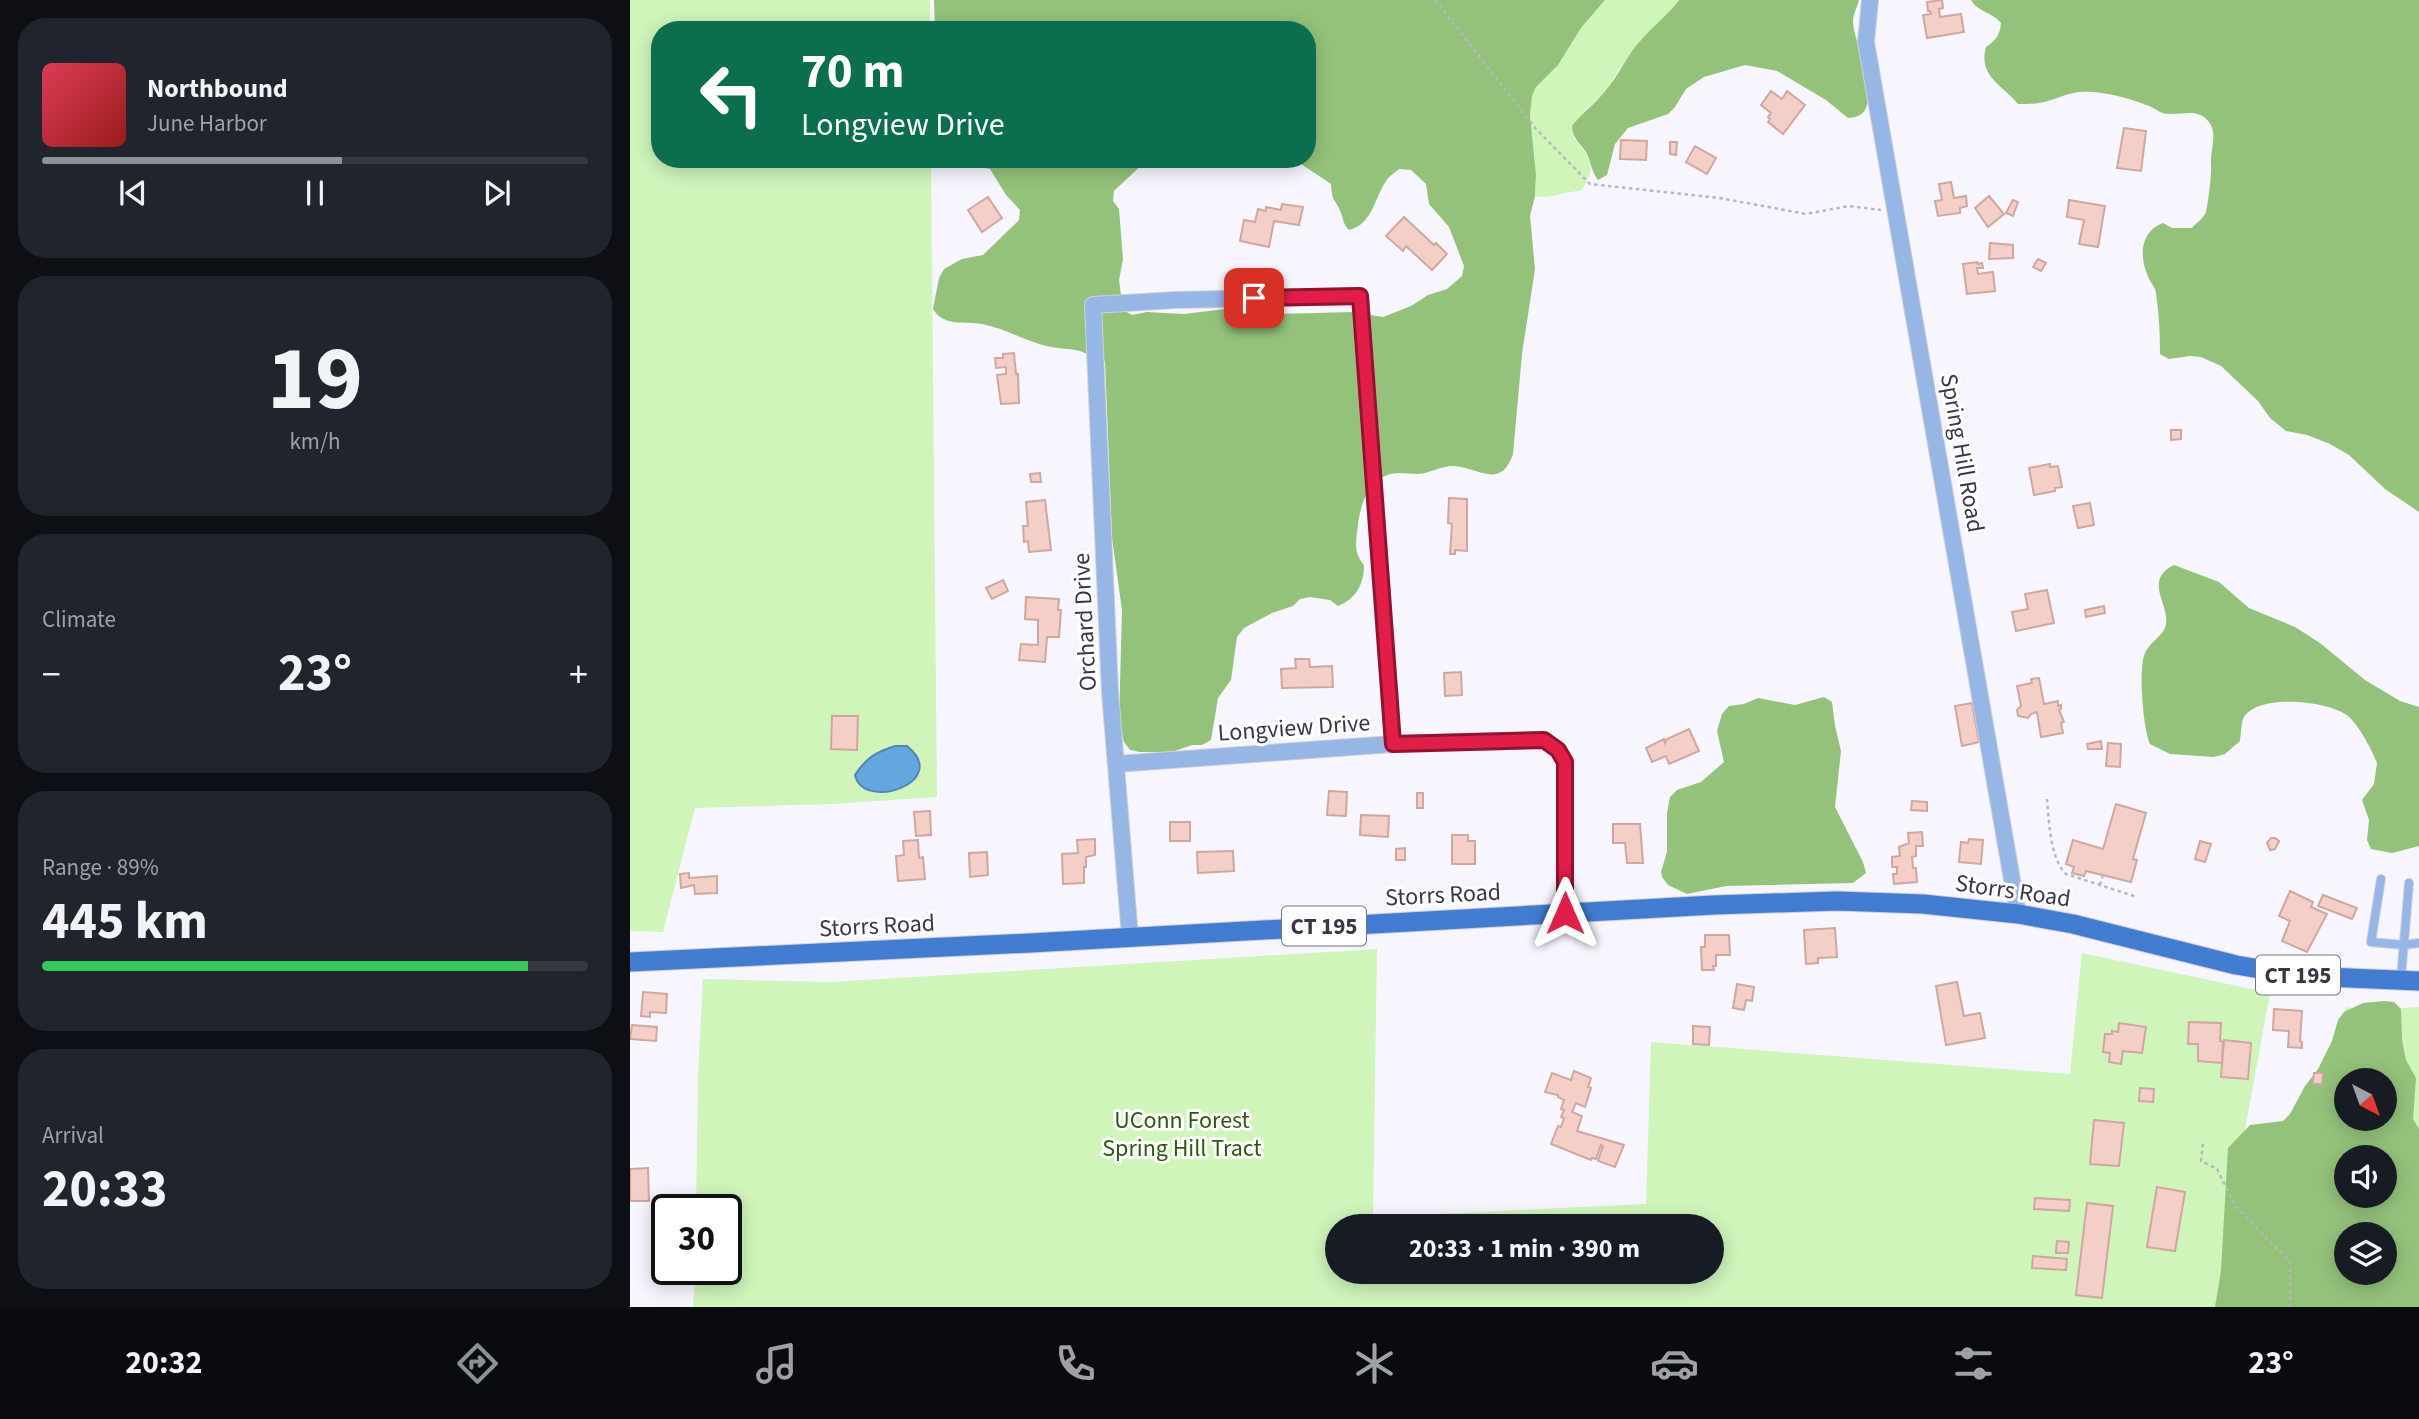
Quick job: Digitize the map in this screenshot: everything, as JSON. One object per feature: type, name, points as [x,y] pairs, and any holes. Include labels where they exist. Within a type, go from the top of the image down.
[{"type":"main road","name":"Storrs Road","points":[[630,962],[1714,905],[1837,901],[1923,904],[2018,914],[2073,924],[2236,965],[2304,976],[2410,981]]},
{"type":"street","name":"Spring Hill Road","points":[[1870,0],[1866,42],[2018,914]]},
{"type":"street","name":"Orchard Drive","points":[[1130,937],[1110,678],[1093,305],[1175,300],[1360,296],[1393,744]]},
{"type":"street","name":"Longview Drive","points":[[1116,764],[1393,744],[1544,740],[1558,750],[1565,762],[1565,913]]},
{"type":"lane","points":[[2381,879],[2371,942],[2404,945],[2419,943]]},
{"type":"lane","points":[[2409,883],[2404,945],[2410,981]]},
{"type":"path","points":[[1435,0],[1536,129],[1590,184],[1720,198],[1806,214],[1849,206],[1896,213]]},
{"type":"path","points":[[2047,799],[2049,826],[2060,869],[2066,874],[2137,897]]},
{"type":"path","points":[[2100,885],[2103,875]]},
{"type":"path","points":[[2203,1144],[2201,1161],[2217,1169],[2236,1207],[2290,1262],[2290,1307]]},
{"type":"green space","points":[[630,0],[930,0],[930,21],[651,21],[651,168],[931,168],[937,797],[833,804],[695,808],[663,932],[630,931]]},
{"type":"green space","points":[[934,0],[1605,0],[1581,28],[1558,65],[1536,87],[1532,96],[1530,116],[1536,174],[1535,196],[1530,216],[1535,269],[1522,354],[1513,454],[1508,465],[1496,474],[1450,466],[1418,474],[1391,474],[1377,481],[1367,494],[1359,517],[1356,546],[1364,565],[1358,590],[1338,606],[1330,600],[1310,597],[1300,599],[1293,606],[1272,613],[1244,628],[1237,637],[1231,680],[1218,698],[1211,740],[1202,745],[1192,745],[1172,752],[1140,752],[1130,750],[1124,742],[1119,722],[1122,610],[1112,538],[1105,361],[1080,351],[1043,345],[990,326],[948,321],[937,315],[933,309],[939,278],[944,269],[962,259],[983,255],[1019,220],[1020,210],[1006,195],[990,169],[986,168],[1138,168],[1114,191],[1113,201],[1119,209],[1123,259],[1119,280],[1123,310],[1132,315],[1147,312],[1184,314],[1225,309],[1277,314],[1353,312],[1383,317],[1411,306],[1428,295],[1447,289],[1462,276],[1464,266],[1449,227],[1429,204],[1426,184],[1411,170],[1399,169],[1389,178],[1368,217],[1349,230],[1333,198],[1331,184],[1307,168],[1316,168],[1316,21],[935,21]]},
{"type":"green space","points":[[1605,0],[1679,0],[1641,40],[1607,90],[1584,111],[1573,137],[1590,162],[1589,175],[1581,191],[1535,196],[1536,174],[1530,116],[1532,96],[1536,87],[1558,65],[1581,28]]},
{"type":"green space","points":[[1679,0],[1859,0],[1853,21],[1867,78],[1867,106],[1861,114],[1848,118],[1826,100],[1777,71],[1745,65],[1704,77],[1686,89],[1668,114],[1628,128],[1615,144],[1607,175],[1598,180],[1572,126],[1606,90],[1636,46]]},
{"type":"green space","points":[[1971,0],[2419,0],[2419,512],[2385,489],[2349,455],[2307,435],[2286,431],[2270,418],[2258,401],[2221,366],[2201,357],[2169,359],[2160,354],[2156,293],[2144,266],[2144,244],[2150,232],[2163,223],[2172,228],[2192,228],[2205,214],[2210,188],[2213,137],[2209,122],[2200,115],[2166,114],[2128,99],[2098,93],[2076,92],[2046,102],[2018,104],[1993,79],[1985,65],[1986,47],[1997,37],[2001,23]]},
{"type":"green space","points":[[2174,565],[2219,582],[2249,608],[2295,627],[2320,643],[2365,680],[2400,701],[2419,707],[2419,846],[2392,853],[2371,849],[2367,840],[2369,820],[2362,800],[2374,784],[2377,763],[2354,723],[2335,709],[2291,702],[2262,705],[2250,711],[2243,719],[2240,741],[2225,754],[2214,757],[2170,754],[2150,744],[2142,698],[2143,661],[2147,649],[2165,628],[2160,579],[2164,571]]},
{"type":"green space","points":[[1824,697],[1832,702],[1841,751],[1835,807],[1866,873],[1853,883],[1726,886],[1687,894],[1668,885],[1661,872],[1667,852],[1667,813],[1670,797],[1677,790],[1701,782],[1724,762],[1717,731],[1722,714],[1729,706],[1758,698],[1795,705]]},
{"type":"green space","name":"UConn Forest Spring Hill Tract","points":[[1377,949],[1373,1214],[1325,1214],[1325,1284],[1724,1284],[1724,1214],[1436,1214],[1646,1204],[1651,1042],[2070,1074],[2082,953],[2270,993],[2229,1217],[2306,1223],[2334,1072],[2334,1131],[2398,1130],[2398,1068],[2335,1068],[2346,1007],[2362,1010],[2419,1007],[2419,1307],[693,1307],[694,1285],[742,1285],[742,1194],[696,1194],[703,979],[830,982]]},
{"type":"green space","points":[[2384,1001],[2394,1002],[2401,1009],[2406,1060],[2416,1078],[2413,1119],[2419,1129],[2419,1307],[2215,1307],[2221,1271],[2228,1148],[2250,1125],[2283,1121],[2290,1114],[2318,1069],[2332,1041],[2338,1020],[2344,1012],[2363,1003]]},
{"type":"water","points":[[895,746],[907,746],[918,759],[919,771],[912,781],[887,792],[873,791],[861,786],[855,775],[863,764],[877,753]]},
{"type":"building","points":[[1942,0],[1940,17],[1961,14],[1964,32],[1927,38],[1923,15],[1931,14],[1927,2]]},
{"type":"building","points":[[1771,91],[1782,99],[1787,91],[1805,105],[1783,134],[1768,122],[1771,113],[1761,105]]},
{"type":"building","points":[[2124,128],[2146,131],[2141,171],[2117,168]]},
{"type":"building","points":[[1621,140],[1647,141],[1646,160],[1620,159]]},
{"type":"building","points":[[1670,142],[1677,142],[1676,155],[1670,154]]},
{"type":"building","points":[[1695,146],[1716,158],[1707,174],[1686,162]]},
{"type":"building","points":[[1951,182],[1954,198],[1966,196],[1967,206],[1960,208],[1960,213],[1938,216],[1935,201],[1942,200],[1939,184]]},
{"type":"building","points":[[1989,196],[2004,214],[1988,227],[1975,208]]},
{"type":"building","points":[[988,197],[1002,218],[982,232],[968,210]]},
{"type":"building","points":[[2013,200],[2018,202],[2013,216],[2006,213]]},
{"type":"building","points":[[2069,200],[2105,206],[2098,247],[2079,244],[2084,220],[2067,217]]},
{"type":"building","points":[[1282,204],[1303,207],[1299,225],[1274,221],[1269,247],[1240,241],[1244,220],[1255,222],[1258,209],[1266,211],[1266,207],[1281,210]]},
{"type":"building","points":[[1404,217],[1447,254],[1432,270],[1406,246],[1403,251],[1386,236]]},
{"type":"building","points":[[1990,243],[2013,245],[2013,258],[1989,259]]},
{"type":"building","points":[[2038,259],[2046,263],[2041,271],[2033,267]]},
{"type":"building","points":[[1982,263],[1983,268],[1977,268],[1978,274],[1993,272],[1995,291],[1967,294],[1963,264]]},
{"type":"building","points":[[1014,353],[1019,403],[1001,404],[997,375],[1006,374],[1006,367],[996,368],[995,358]]},
{"type":"building","points":[[2171,430],[2181,430],[2181,439],[2171,440]]},
{"type":"building","points":[[2050,464],[2050,467],[2058,466],[2062,487],[2034,495],[2029,468]]},
{"type":"building","points":[[1040,473],[1041,482],[1031,482],[1030,474]]},
{"type":"building","points":[[1449,498],[1467,499],[1467,551],[1455,550],[1455,554],[1450,554],[1452,524],[1448,523]]},
{"type":"building","points":[[1045,500],[1051,550],[1029,552],[1028,541],[1024,542],[1023,526],[1028,526],[1026,502]]},
{"type":"building","points":[[2090,503],[2094,525],[2078,528],[2073,506]]},
{"type":"building","points":[[1003,580],[1008,591],[992,599],[986,588]]},
{"type":"building","points":[[2047,590],[2054,623],[2016,631],[2012,612],[2028,609],[2025,594]]},
{"type":"building","points":[[1026,597],[1059,599],[1059,637],[1047,637],[1045,662],[1019,660],[1021,644],[1038,645],[1038,620],[1025,619]]},
{"type":"building","points":[[2104,606],[2105,613],[2086,617],[2085,610]]},
{"type":"building","points":[[1295,659],[1309,659],[1310,667],[1332,666],[1333,687],[1282,688],[1281,669],[1296,668]]},
{"type":"building","points":[[1461,672],[1462,695],[1445,696],[1444,673]]},
{"type":"building","points":[[2039,678],[2044,704],[2058,701],[2058,706],[2061,705],[2059,710],[2064,722],[2061,723],[2063,733],[2041,737],[2037,712],[2028,718],[2018,716],[2017,710],[2021,706],[2017,686],[2032,683],[2031,679]]},
{"type":"building","points":[[1972,703],[1979,742],[1962,746],[1955,706]]},
{"type":"building","points":[[832,716],[858,716],[857,750],[831,749]]},
{"type":"building","points":[[1689,729],[1699,751],[1669,764],[1666,756],[1652,762],[1646,748],[1664,739],[1665,743],[1667,739]]},
{"type":"building","points":[[2101,741],[2102,749],[2088,749],[2087,744]]},
{"type":"building","points":[[2108,743],[2121,744],[2120,767],[2106,766]]},
{"type":"building","points":[[1329,791],[1347,792],[1346,816],[1327,815]]},
{"type":"building","points":[[1417,793],[1423,793],[1423,808],[1417,808]]},
{"type":"building","points":[[1912,801],[1927,802],[1927,811],[1911,810]]},
{"type":"building","points":[[2116,804],[2146,813],[2133,859],[2137,860],[2131,882],[2086,871],[2084,876],[2072,873],[2074,867],[2066,864],[2073,840],[2103,849]]},
{"type":"building","points":[[930,811],[931,835],[916,836],[914,812]]},
{"type":"building","points":[[1361,815],[1389,816],[1388,837],[1360,835]]},
{"type":"building","points":[[1170,822],[1190,822],[1190,841],[1170,841]]},
{"type":"building","points":[[1613,824],[1640,824],[1643,863],[1627,863],[1625,843],[1613,843]]},
{"type":"building","points":[[1922,832],[1923,846],[1916,846],[1916,856],[1912,857],[1917,882],[1894,884],[1893,874],[1897,874],[1897,867],[1892,867],[1892,857],[1900,856],[1899,847],[1909,843],[1908,833]]},
{"type":"building","points":[[1452,835],[1468,835],[1468,841],[1475,841],[1475,864],[1452,864]]},
{"type":"building","points":[[2271,838],[2279,841],[2275,849],[2270,850],[2267,843]]},
{"type":"building","points":[[1095,839],[1095,855],[1086,857],[1084,883],[1063,884],[1062,854],[1078,853],[1077,840]]},
{"type":"building","points":[[1969,839],[1983,840],[1981,864],[1959,862],[1961,842],[1968,843]]},
{"type":"building","points":[[918,840],[919,858],[923,857],[925,879],[898,881],[896,856],[904,855],[903,841]]},
{"type":"building","points":[[2200,841],[2211,844],[2205,862],[2195,859]]},
{"type":"building","points":[[1405,848],[1405,860],[1396,860],[1396,849]]},
{"type":"building","points":[[1233,851],[1234,871],[1198,873],[1197,852]]},
{"type":"building","points":[[987,852],[988,875],[970,877],[969,853]]},
{"type":"building","points":[[689,873],[689,878],[717,876],[717,893],[695,894],[694,885],[681,888],[680,874]]},
{"type":"building","points":[[2290,891],[2313,902],[2311,907],[2327,914],[2307,952],[2282,941],[2290,921],[2279,916]]},
{"type":"building","points":[[2323,895],[2357,908],[2352,919],[2318,906]]},
{"type":"building","points":[[1835,928],[1837,957],[1818,958],[1818,963],[1806,964],[1804,930]]},
{"type":"building","points":[[1705,935],[1729,935],[1730,955],[1716,955],[1714,970],[1702,970],[1701,947],[1705,947]]},
{"type":"building","points":[[1957,982],[1964,1016],[1980,1013],[1985,1038],[1946,1045],[1936,986]]},
{"type":"building","points":[[1737,984],[1754,987],[1752,1001],[1746,1000],[1744,1010],[1733,1008]]},
{"type":"building","points":[[643,992],[667,994],[666,1013],[650,1012],[650,1017],[641,1016]]},
{"type":"building","points":[[2274,1009],[2302,1011],[2302,1048],[2288,1047],[2289,1031],[2273,1030]]},
{"type":"building","points":[[2189,1022],[2221,1023],[2222,1063],[2198,1061],[2198,1044],[2188,1044]]},
{"type":"building","points":[[2119,1023],[2146,1027],[2142,1053],[2123,1051],[2121,1064],[2109,1062],[2110,1053],[2103,1052],[2105,1034],[2118,1032]]},
{"type":"building","points":[[632,1025],[657,1027],[656,1041],[630,1039]]},
{"type":"building","points":[[1693,1026],[1710,1027],[1709,1045],[1693,1044]]},
{"type":"building","points":[[2224,1040],[2251,1043],[2248,1079],[2221,1077]]},
{"type":"building","points":[[1574,1071],[1591,1078],[1585,1107],[1576,1103],[1572,1112],[1582,1116],[1577,1131],[1624,1145],[1615,1167],[1598,1161],[1603,1146],[1601,1145],[1596,1159],[1591,1160],[1551,1144],[1564,1118],[1561,1117],[1564,1110],[1561,1109],[1564,1100],[1558,1095],[1545,1092],[1552,1073],[1571,1080]]},
{"type":"building","points":[[2314,1073],[2323,1073],[2322,1084],[2313,1084]]},
{"type":"building","points":[[2140,1088],[2154,1089],[2153,1102],[2139,1101]]},
{"type":"building","points":[[2094,1120],[2124,1123],[2119,1166],[2090,1164]]},
{"type":"building","points":[[648,1168],[649,1201],[630,1201],[630,1169]]},
{"type":"building","points":[[2157,1187],[2185,1192],[2175,1251],[2147,1247]]},
{"type":"building","points":[[2035,1198],[2070,1200],[2069,1211],[2034,1209]]},
{"type":"building","points":[[2087,1203],[2113,1206],[2102,1298],[2076,1295]]},
{"type":"building","points":[[2057,1241],[2069,1242],[2068,1253],[2056,1253]]},
{"type":"building","points":[[2033,1256],[2067,1259],[2066,1270],[2032,1268]]},
{"type":"route","points":[[1254,298],[1360,296],[1393,744],[1544,740],[1558,750],[1565,762],[1565,913]]}]
